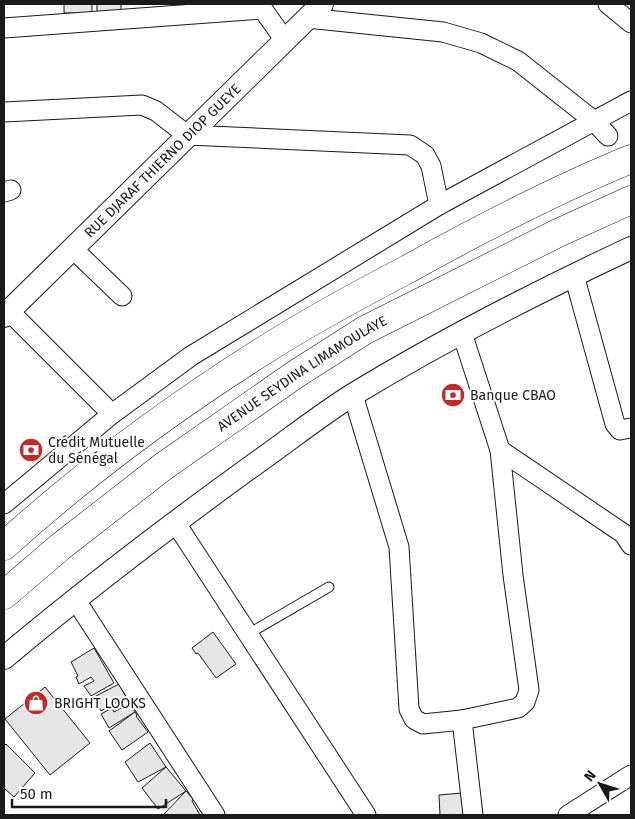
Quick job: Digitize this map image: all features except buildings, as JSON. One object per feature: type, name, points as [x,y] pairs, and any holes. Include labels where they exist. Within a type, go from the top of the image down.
[{"type":"highway","points":[[4,546],[96,469],[136,439],[191,399],[279,341],[456,242],[631,158]]},
{"type":"highway","name":"AVENUE SEYDINA LIMAMOULAYE","points":[[4,595],[60,547],[164,466],[296,374],[365,330],[558,233],[631,200]]},
{"type":"street","points":[[608,4],[631,23]]},
{"type":"street","points":[[4,28],[261,7],[284,40]]},
{"type":"street","points":[[315,11],[444,32],[481,43],[518,61],[594,121],[608,136]]},
{"type":"street","name":"RUE DJARAF THIERNO DIOP GUEYE","points":[[6,313],[315,11]]},
{"type":"street","points":[[4,504],[112,414],[191,356],[439,205],[631,101]]},
{"type":"street","points":[[4,112],[142,105],[156,111],[187,135],[410,145],[425,155],[431,166],[439,205]]},
{"type":"street","points":[[4,658],[75,598],[175,522],[352,395],[462,333],[631,248]]},
{"type":"street","points":[[73,249],[122,296]]},
{"type":"street","points":[[574,275],[616,424],[620,430],[631,428]]},
{"type":"street","points":[[6,313],[112,414]]},
{"type":"street","points":[[352,395],[399,547],[409,709],[414,719],[423,724],[462,720],[518,708],[525,702],[529,690],[513,575],[500,450],[462,333]]},
{"type":"street","points":[[500,450],[624,534],[631,545]]},
{"type":"street","points":[[175,522],[366,815]]},
{"type":"street","points":[[75,598],[215,815]]},
{"type":"street","points":[[462,720],[473,815]]},
{"type":"street","points":[[568,815],[631,776]]},
{"type":"lane","points":[[248,634],[329,587]]},
{"type":"place","name":"Banque CBAO","points":[[453,395]]},
{"type":"place","name":"Crédit Mutuelle du Sénégal","points":[[31,450]]},
{"type":"place","name":"BRIGHT LOOKS","points":[[36,703]]}]
